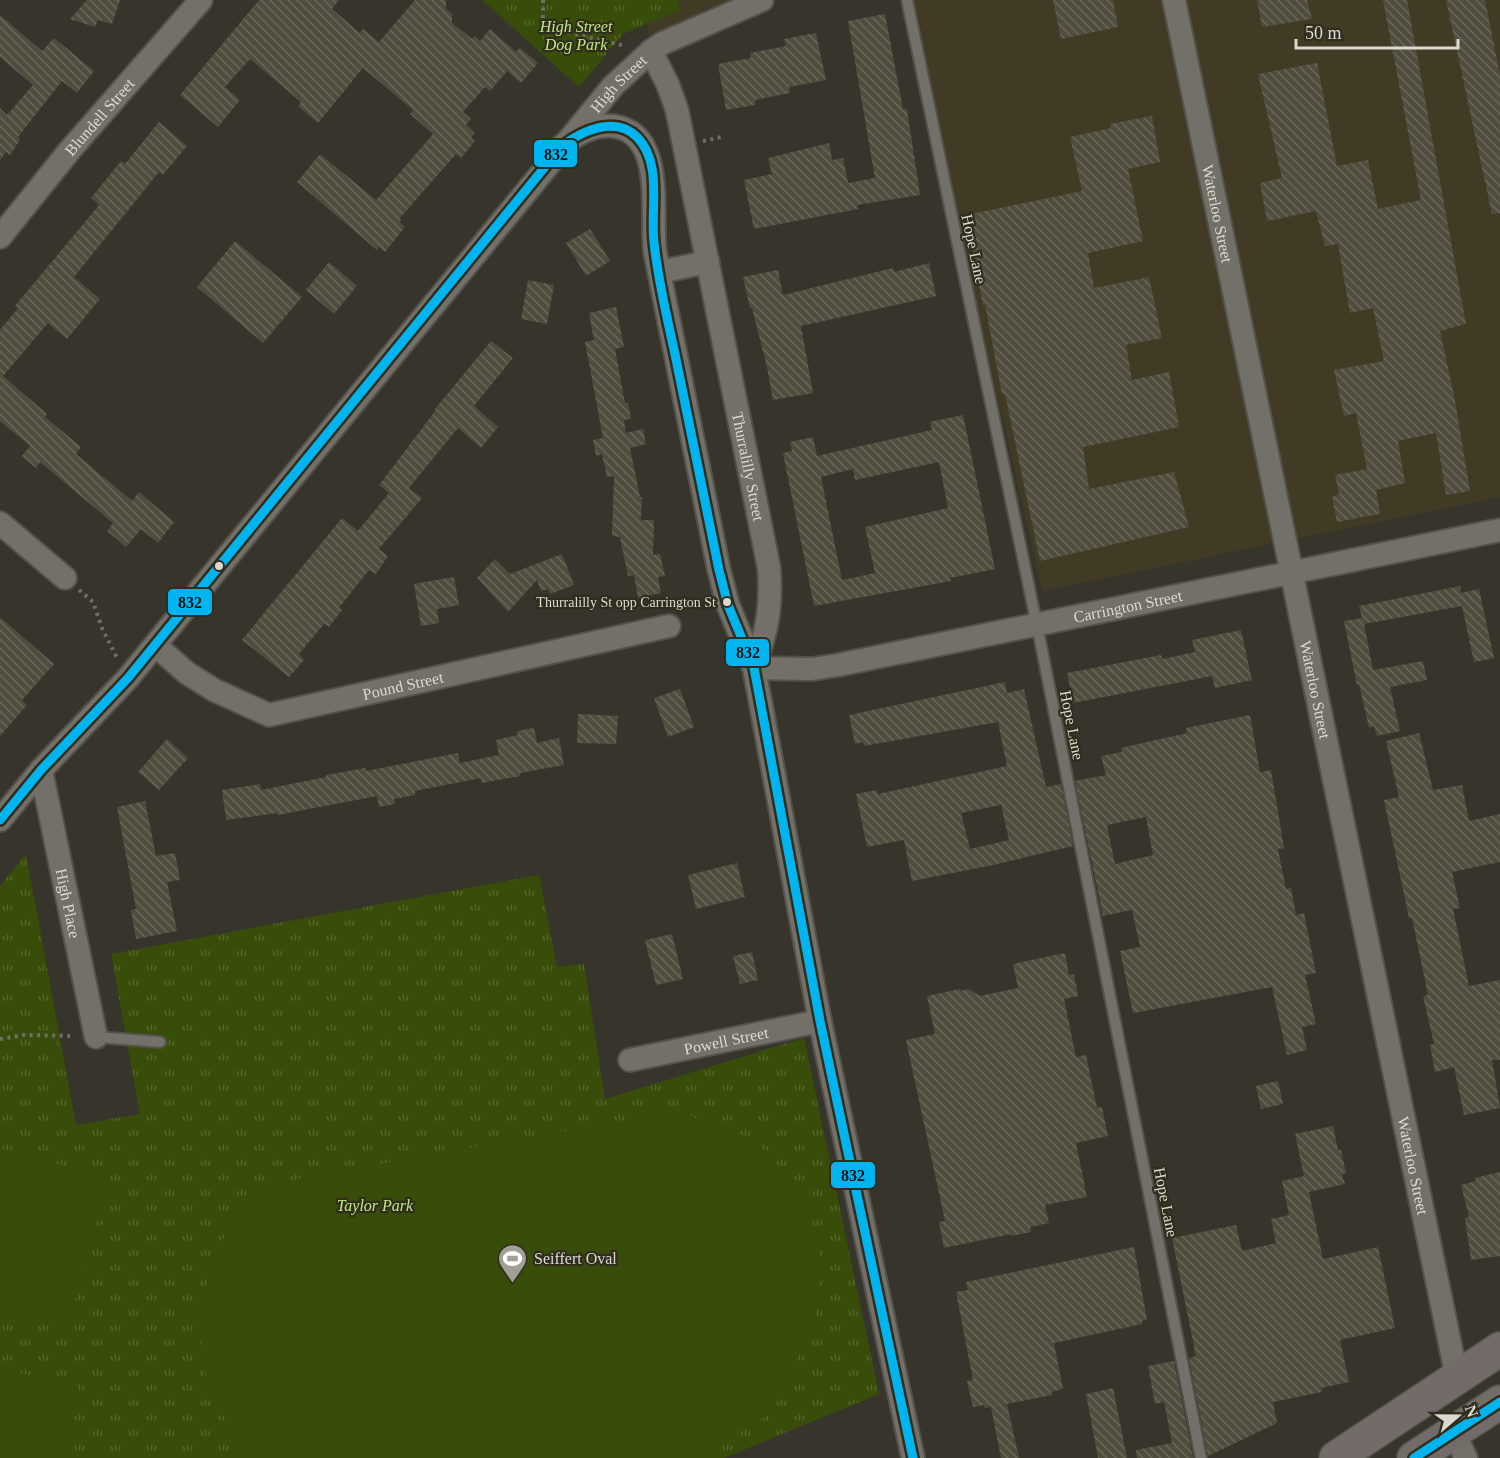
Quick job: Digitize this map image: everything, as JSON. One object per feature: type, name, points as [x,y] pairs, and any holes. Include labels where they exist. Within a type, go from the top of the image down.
[{"type":"main road","points":[[1336,1458],[1500,1349]]},
{"type":"main road","points":[[1457,1377],[1460,1445]]},
{"type":"main road","points":[[1414,1458],[1460,1445],[1500,1402]]},
{"type":"street","name":"Blundell Street","points":[[0,237],[70,150],[201,0]]},
{"type":"street","name":"High Street","points":[[0,820],[40,771],[128,678],[613,86],[651,51],[762,0]]},
{"type":"street","name":"Waterloo Street","points":[[1174,0],[1457,1377]]},
{"type":"street","name":"Thurralilly Street","points":[[651,51],[668,85],[677,110],[769,568],[771,602],[768,622],[754,668]]},
{"type":"street","name":"Thurralilly Street","points":[[562,146],[582,132],[606,126],[626,129],[641,142],[651,169],[653,239],[723,587],[754,668],[820,1021],[913,1458]]},
{"type":"street","points":[[659,272],[708,262]]},
{"type":"street","points":[[0,523],[64,578]]},
{"type":"street","name":"Carrington Street","points":[[754,668],[824,668],[1500,530]]},
{"type":"street","name":"Pound Street","points":[[155,645],[187,673],[214,690],[269,716],[669,626]]},
{"type":"street","name":"High Place","points":[[40,771],[96,1037]]},
{"type":"street","name":"Powell Street","points":[[630,1060],[820,1021]]},
{"type":"lane","name":"Hope Lane","points":[[907,0],[1036,625],[1201,1458]]},
{"type":"lane","points":[[96,1037],[160,1042]]},
{"type":"path","points":[[543,0],[543,27],[651,51]]},
{"type":"path","points":[[702,142],[722,138]]},
{"type":"path","points":[[64,578],[93,602],[102,628],[128,678]]},
{"type":"path","points":[[0,1040],[24,1035],[96,1037]]},
{"type":"shaded area","points":[[644,0],[767,0],[651,51]]},
{"type":"shaded area","points":[[908,0],[1500,0],[1500,497],[1042,591]]},
{"type":"green space","name":"High Street Dog Park","points":[[482,0],[678,0],[680,10],[623,34],[579,87]]},
{"type":"green space","name":"Taylor Park","points":[[26,854],[76,1125],[140,1114],[111,954],[539,875],[557,967],[584,964],[605,1099],[804,1038],[879,1394],[724,1458],[0,1458],[0,886]]},
{"type":"green space","name":"Seiffert Oval","points":[[677,1111],[755,1140],[805,1196],[820,1257],[815,1324],[766,1417],[697,1450],[662,1458],[251,1458],[207,1390],[198,1309],[229,1223],[252,1187]]},
{"type":"green space","points":[[0,1148],[109,1179],[67,1329],[0,1310]]},
{"type":"green space","points":[[0,1368],[79,1387],[62,1458],[0,1458]]},
{"type":"building","points":[[87,0],[120,0],[112,24],[98,20],[95,27],[70,19]]},
{"type":"building","points":[[259,0],[339,0],[332,9],[360,33],[363,29],[379,42],[415,0],[446,0],[446,9],[452,14],[452,23],[472,39],[475,36],[480,41],[490,29],[516,52],[520,48],[538,63],[521,83],[507,71],[490,91],[485,87],[463,112],[471,119],[466,125],[475,133],[471,138],[475,141],[461,158],[456,154],[399,219],[405,227],[385,252],[379,247],[377,250],[297,182],[320,154],[376,200],[433,134],[410,114],[413,110],[363,68],[318,123],[298,106],[301,102],[250,59],[225,87],[240,100],[218,127],[180,95]]},
{"type":"building","points":[[1053,0],[1113,0],[1118,27],[1061,39]]},
{"type":"building","points":[[1257,0],[1307,0],[1312,19],[1262,27]]},
{"type":"building","points":[[1383,0],[1407,0],[1466,324],[1440,331],[1454,395],[1470,491],[1446,495],[1436,433],[1398,441],[1405,483],[1376,490],[1380,514],[1337,522],[1332,497],[1339,494],[1335,475],[1367,469],[1356,413],[1344,416],[1334,370],[1384,361],[1373,308],[1350,313],[1338,244],[1325,246],[1316,211],[1267,221],[1260,183],[1282,178],[1258,74],[1317,63],[1337,166],[1368,160],[1378,209],[1421,200]]},
{"type":"building","points":[[1446,0],[1485,0],[1500,75],[1500,213],[1492,214]]},
{"type":"building","points":[[885,14],[903,109],[907,109],[920,195],[857,205],[858,209],[754,229],[744,180],[772,174],[768,158],[829,143],[832,160],[843,158],[848,183],[875,178],[848,21]]},
{"type":"building","points":[[0,15],[42,51],[54,38],[94,71],[77,93],[62,81],[18,137],[20,140],[10,155],[6,152],[0,160],[0,108],[7,115],[33,85],[0,57]]},
{"type":"building","points":[[816,33],[826,80],[789,87],[790,93],[755,100],[755,105],[726,110],[718,64],[751,58],[750,53],[786,46],[784,39]]},
{"type":"building","points":[[1152,116],[1160,162],[1128,169],[1143,241],[1088,253],[1094,288],[1149,277],[1162,338],[1126,345],[1132,380],[1169,372],[1179,427],[1083,447],[1089,489],[1174,472],[1189,527],[1040,561],[1005,394],[1002,394],[966,215],[1082,191],[1070,137],[1111,128],[1110,124]]},
{"type":"building","points":[[159,122],[187,146],[163,175],[159,172],[74,277],[100,299],[67,339],[48,323],[3,376],[47,414],[45,417],[81,447],[76,454],[132,501],[139,492],[174,522],[158,543],[141,529],[126,547],[107,531],[113,523],[40,462],[36,468],[22,456],[30,446],[0,421],[0,330],[18,308],[15,306],[99,205],[91,198],[121,161],[125,164]]},
{"type":"building","points":[[590,229],[610,261],[586,276],[566,243]]},
{"type":"building","points":[[235,241],[302,297],[263,343],[197,287]]},
{"type":"building","points":[[329,262],[357,286],[334,314],[306,290]]},
{"type":"building","points":[[929,263],[936,296],[801,326],[813,393],[773,400],[767,367],[743,277],[778,270],[783,295],[893,268],[894,272]]},
{"type":"building","points":[[528,280],[554,285],[547,324],[521,319]]},
{"type":"building","points":[[616,307],[624,347],[615,349],[625,403],[628,403],[631,419],[624,420],[626,433],[643,429],[646,444],[630,448],[640,497],[642,497],[641,520],[654,520],[653,555],[660,554],[665,576],[658,577],[661,593],[638,598],[634,575],[628,576],[620,537],[612,536],[614,476],[607,477],[602,454],[596,456],[593,440],[603,438],[585,342],[594,340],[589,313]]},
{"type":"building","points":[[491,341],[513,358],[474,406],[498,427],[481,448],[458,428],[409,488],[422,498],[379,549],[388,556],[376,574],[369,570],[339,608],[342,610],[329,627],[324,624],[299,654],[304,660],[289,677],[242,640],[342,518],[358,531],[389,493],[379,485],[435,409]]},
{"type":"building","points":[[963,415],[995,569],[950,578],[951,581],[814,606],[783,453],[792,451],[790,442],[813,437],[817,456],[932,430],[930,422]],"holes":[[[939,462],[948,508],[865,527],[875,573],[842,580],[821,477],[853,469],[855,480]]]},
{"type":"building","points":[[562,554],[574,585],[550,594],[548,589],[541,591],[537,580],[508,612],[477,578],[495,559],[510,574]]},
{"type":"building","points":[[454,577],[459,605],[437,609],[439,623],[421,626],[414,584]]},
{"type":"building","points":[[1460,586],[1461,593],[1479,589],[1494,658],[1474,662],[1462,606],[1364,624],[1373,670],[1423,661],[1427,680],[1390,687],[1400,731],[1377,736],[1374,726],[1369,728],[1359,684],[1357,685],[1344,621],[1362,618],[1359,606]]},
{"type":"building","points":[[0,617],[54,664],[22,700],[27,705],[0,736]]},
{"type":"building","points":[[1241,630],[1252,680],[1215,688],[1212,676],[1073,703],[1067,673],[1161,655],[1162,659],[1195,652],[1192,640]]},
{"type":"building","points":[[1005,682],[1007,693],[1024,689],[1046,787],[1061,784],[1073,846],[912,881],[904,840],[867,847],[856,794],[877,790],[878,794],[1007,766],[998,722],[864,746],[863,742],[855,744],[849,715]],"holes":[[[1001,805],[1009,840],[970,849],[961,813]]]},
{"type":"building","points":[[680,689],[694,727],[668,737],[654,698]]},
{"type":"building","points":[[578,714],[618,716],[616,744],[577,743]]},
{"type":"building","points":[[1250,715],[1260,772],[1271,770],[1284,848],[1278,849],[1286,889],[1291,888],[1296,915],[1304,913],[1316,973],[1305,975],[1316,1024],[1302,1027],[1307,1050],[1287,1055],[1272,987],[1133,1013],[1120,951],[1140,947],[1132,910],[1103,916],[1075,781],[1106,775],[1101,756],[1122,752],[1121,748],[1187,733],[1186,728]],"holes":[[[1146,817],[1153,855],[1115,864],[1107,825]]]},
{"type":"building","points":[[534,728],[537,743],[559,738],[564,765],[482,783],[481,778],[415,791],[415,795],[394,799],[395,804],[379,807],[377,796],[278,815],[277,813],[226,820],[222,790],[260,784],[261,790],[326,777],[326,775],[365,768],[366,771],[458,753],[460,763],[499,755],[496,740],[518,735],[517,731]]},
{"type":"building","points":[[1419,733],[1433,790],[1462,785],[1469,821],[1500,814],[1500,862],[1452,872],[1460,908],[1453,909],[1469,986],[1500,980],[1500,1060],[1492,1060],[1500,1108],[1464,1115],[1454,1067],[1435,1072],[1430,1045],[1434,1044],[1423,996],[1428,995],[1384,800],[1399,797],[1386,741]]},
{"type":"building","points":[[167,739],[188,758],[159,790],[138,772]]},
{"type":"building","points":[[145,801],[156,856],[175,853],[180,880],[167,882],[177,931],[136,939],[131,910],[136,909],[117,807]]},
{"type":"building","points":[[737,863],[745,897],[696,909],[688,875]]},
{"type":"building","points":[[672,934],[683,979],[656,985],[645,940]]},
{"type":"building","points":[[752,952],[758,980],[740,984],[733,956]]},
{"type":"building","points":[[1065,953],[1069,975],[1074,974],[1078,996],[1064,999],[1076,1057],[1086,1055],[1097,1108],[1102,1107],[1108,1136],[1076,1143],[1087,1197],[1045,1205],[1049,1223],[1030,1227],[1031,1232],[944,1248],[939,1222],[945,1221],[906,1040],[935,1034],[927,996],[968,989],[980,996],[1018,988],[1013,964]]},
{"type":"building","points":[[1278,1081],[1283,1104],[1261,1109],[1256,1086]]},
{"type":"building","points":[[1333,1126],[1346,1173],[1342,1174],[1345,1184],[1309,1192],[1323,1259],[1378,1247],[1395,1328],[1340,1340],[1349,1382],[1321,1388],[1322,1392],[1273,1402],[1277,1423],[1208,1456],[1189,1358],[1196,1356],[1172,1238],[1236,1225],[1242,1251],[1276,1243],[1271,1219],[1289,1215],[1282,1181],[1304,1176],[1295,1134]]},
{"type":"building","points":[[1500,1172],[1500,1256],[1471,1260],[1465,1218],[1469,1217],[1461,1185],[1476,1181],[1475,1178]]},
{"type":"building","points":[[1134,1247],[1147,1320],[1142,1321],[1142,1324],[1054,1343],[1063,1389],[1051,1392],[1052,1395],[1007,1404],[1019,1458],[1001,1458],[991,1407],[985,1408],[984,1405],[973,1407],[967,1381],[973,1380],[956,1292],[968,1290],[966,1282]]},
{"type":"building","points":[[1174,1361],[1193,1458],[1137,1458],[1136,1450],[1172,1443],[1164,1402],[1155,1404],[1148,1366]]},
{"type":"building","points":[[1113,1388],[1127,1458],[1098,1458],[1086,1394]]},
{"type":"transit line","name":"832","points":[[0,820],[41,770],[128,678],[562,146],[579,135],[599,128],[609,126],[628,130],[645,148],[653,173],[653,229],[658,272],[719,570],[728,605],[754,668],[820,1021],[913,1458]]},
{"type":"transit line","name":"832","points":[[1414,1458],[1500,1402]]},
{"type":"place","name":"Thurralilly St opp Carrington St","points":[[727,602]]},
{"type":"place","name":"Seiffert Oval","points":[[513,1284]]}]
